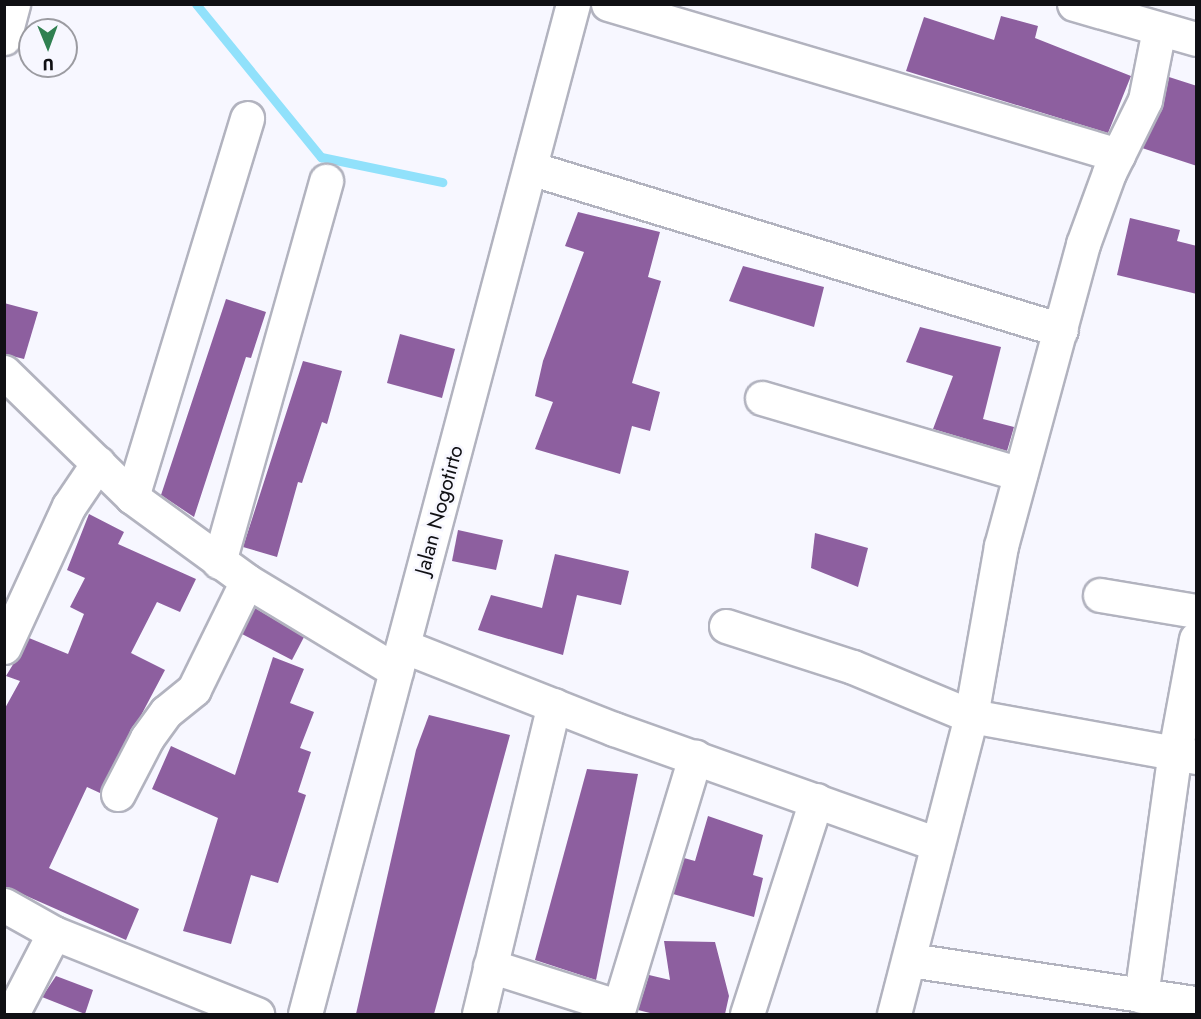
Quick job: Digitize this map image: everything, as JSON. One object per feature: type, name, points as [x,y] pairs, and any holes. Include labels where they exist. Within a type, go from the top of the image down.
[{"type":"street","points":[[4,38],[14,4]]},
{"type":"street","name":"Jalan Nogotirto","points":[[305,1014],[573,4]]},
{"type":"street","points":[[608,4],[1118,155]]},
{"type":"street","points":[[1074,4],[1197,39]]},
{"type":"street","points":[[894,1014],[910,960],[937,844],[971,716],[1001,546],[1020,474],[1083,244],[1118,155],[1145,100],[1159,28]]},
{"type":"street","points":[[132,497],[247,118]]},
{"type":"street","points":[[530,168],[1060,330]]},
{"type":"street","points":[[219,562],[326,181]]},
{"type":"street","points":[[4,372],[132,497],[219,562],[247,581],[399,658],[554,705],[937,844]]},
{"type":"street","points":[[762,398],[1020,474]]},
{"type":"street","points":[[4,647],[69,506],[98,463]]},
{"type":"street","points":[[118,794],[147,738],[166,712],[194,689],[247,581]]},
{"type":"street","points":[[1100,595],[1197,611]]},
{"type":"street","points":[[726,626],[853,667],[971,716],[1186,754]]},
{"type":"street","points":[[910,960],[1169,1003],[1186,754],[1197,639]]},
{"type":"street","points":[[479,1014],[554,705]]},
{"type":"street","points":[[490,966],[618,1011],[695,757]]},
{"type":"street","points":[[747,1014],[816,800]]},
{"type":"street","points":[[4,905],[54,933],[256,1014]]},
{"type":"street","points":[[12,1014],[54,933]]},
{"type":"building","points":[[1001,16],[1038,26],[1035,38],[1131,76],[1108,133],[906,71],[924,17],[994,40]]},
{"type":"building","points":[[1169,77],[1197,86],[1197,166],[1142,148],[1162,108]]},
{"type":"building","points":[[578,212],[660,232],[648,277],[661,281],[632,383],[660,392],[650,431],[632,426],[620,474],[535,449],[553,402],[535,396],[543,361],[584,252],[565,246]]},
{"type":"building","points":[[1130,218],[1180,230],[1177,241],[1197,246],[1197,294],[1117,275]]},
{"type":"building","points":[[743,266],[824,287],[814,327],[729,301]]},
{"type":"building","points":[[226,299],[266,312],[251,358],[246,357],[194,517],[161,495]]},
{"type":"building","points":[[4,303],[38,312],[24,359],[4,354]]},
{"type":"building","points":[[920,327],[1001,347],[983,419],[1014,427],[1007,451],[933,429],[953,376],[906,362]]},
{"type":"building","points":[[400,334],[455,349],[442,398],[387,383]]},
{"type":"building","points":[[303,361],[342,371],[327,424],[322,422],[302,483],[298,482],[277,557],[243,547]]},
{"type":"building","points":[[89,514],[124,532],[118,544],[196,579],[180,612],[157,602],[131,653],[165,670],[100,793],[87,787],[49,868],[139,909],[126,940],[4,886],[4,710],[20,681],[6,676],[29,638],[68,654],[84,614],[70,607],[85,578],[67,570]]},
{"type":"building","points":[[458,530],[503,540],[496,570],[452,561]]},
{"type":"building","points":[[815,533],[868,548],[858,587],[811,568]]},
{"type":"building","points":[[555,554],[629,571],[621,605],[577,595],[563,655],[478,630],[491,595],[542,608]]},
{"type":"building","points":[[255,608],[304,637],[292,660],[242,634]]},
{"type":"building","points":[[273,657],[304,669],[290,703],[314,712],[300,748],[311,752],[298,792],[306,795],[278,883],[251,875],[231,944],[183,931],[218,818],[152,789],[171,746],[235,775]]},
{"type":"building","points":[[429,715],[510,735],[434,1014],[356,1014],[416,750]]},
{"type":"building","points":[[587,769],[638,774],[596,980],[535,960]]},
{"type":"building","points":[[708,816],[763,835],[753,875],[763,878],[754,917],[673,894],[684,858],[695,861]]},
{"type":"building","points":[[664,941],[715,942],[729,996],[725,1014],[654,1014],[638,1010],[649,975],[670,980]]},
{"type":"building","points":[[56,976],[93,990],[85,1014],[42,997]]},
{"type":"waterway","points":[[196,4],[321,157],[442,182]]}]
